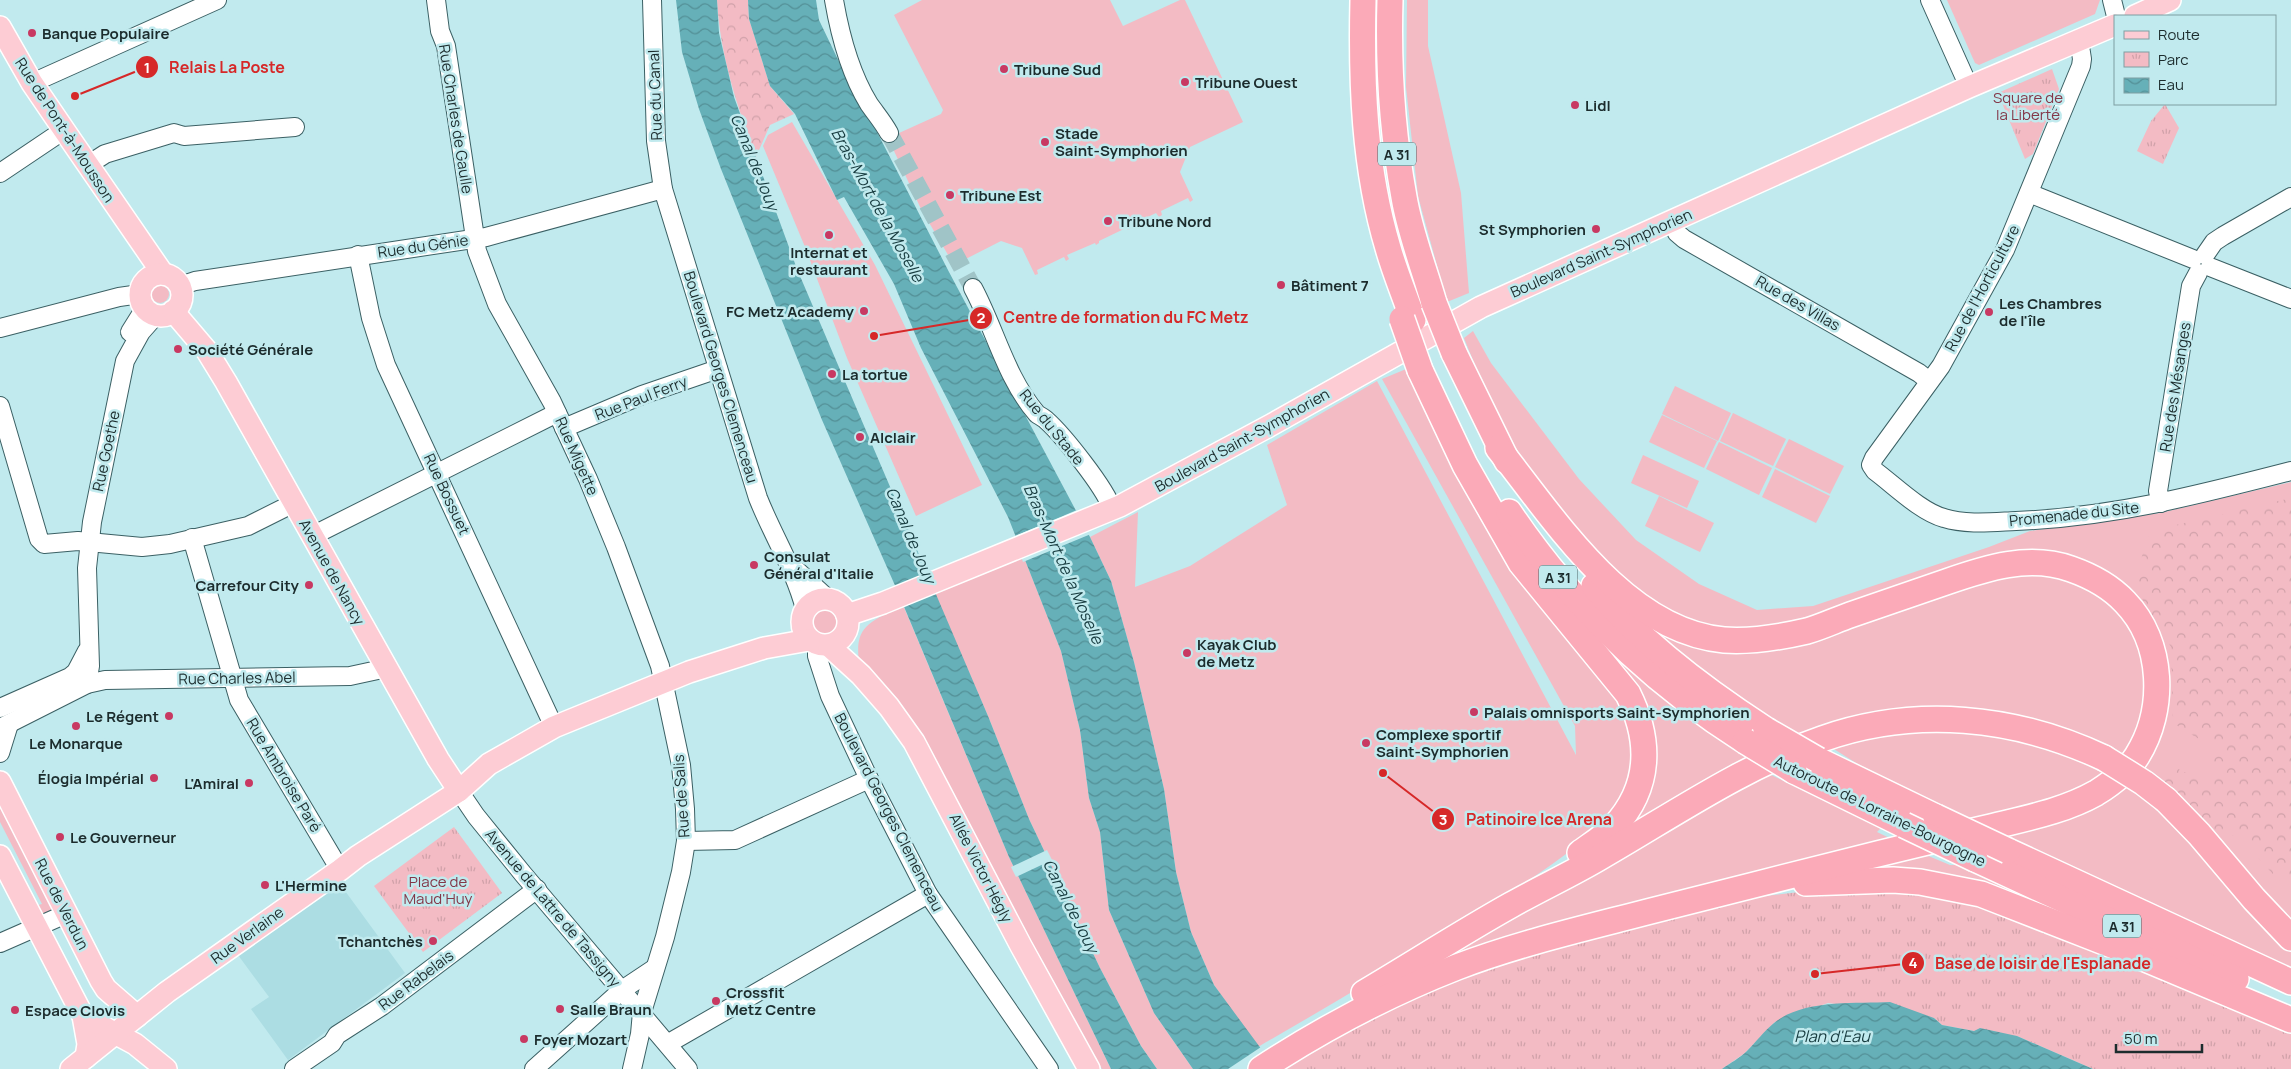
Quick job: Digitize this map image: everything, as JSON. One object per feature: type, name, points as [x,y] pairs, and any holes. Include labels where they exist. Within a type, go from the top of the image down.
[{"type":"highway","name":"A 31","points":[[1363,0],[1364,107],[1370,160],[1388,247],[1385,263],[1425,367]]},
{"type":"highway","name":"Autoroute de Lorraine-Bourgogne","points":[[1390,0],[1388,63],[1394,132],[1404,199],[1434,303],[1454,353],[1498,448],[1552,534],[1604,598],[1794,770],[1975,859],[2291,1005]]},
{"type":"highway","name":"Autoroute de Lorraine-Bourgogne","points":[[1425,367],[1498,496],[1552,570],[1604,627],[1642,663],[1696,708],[1755,735],[1818,760],[2008,851],[2291,982]]},
{"type":"highway","points":[[1425,367],[1465,465],[1521,563],[1628,694],[1639,716],[1644,740],[1641,778],[1626,813],[1613,828],[1510,906]]},
{"type":"highway","points":[[1240,1069],[1300,1038],[1459,966],[1527,943],[2056,810],[2094,794],[2113,782],[2136,757],[2149,732],[2156,696],[2157,679],[2154,653],[2142,626],[2126,602],[2096,578],[2056,564],[2022,562],[1986,568],[1807,630],[1764,638],[1724,640],[1671,624],[1613,586],[1560,526],[1498,448]]},
{"type":"highway","points":[[1261,1069],[1300,1038],[1510,906],[1598,859],[1748,771],[1821,739],[1860,727],[1900,721],[1941,718],[1981,721],[2021,728],[2077,745],[2104,758],[2144,783],[2166,800],[2200,834],[2254,899],[2291,938]]},
{"type":"highway","points":[[1646,912],[1798,884],[1893,880],[1946,886],[1981,894],[2014,905],[2291,1020]]},
{"type":"main road","points":[[2137,15],[2170,0]]},
{"type":"main road","name":"Boulevard Saint-Symphorien","points":[[764,648],[822,630],[883,602],[1107,511],[1271,425],[1481,307],[1969,87],[2114,25]]},
{"type":"main road","name":"Rue de Pont-à-Mousson","points":[[0,27],[32,83],[132,231],[160,296]]},
{"type":"main road","name":"Avenue de Nancy","points":[[160,296],[198,326],[207,351],[438,759],[459,791]]},
{"type":"main road","name":"Allée Victor Hégly","points":[[828,599],[839,604],[822,630],[889,707],[914,742],[1021,946],[1089,1069]]},
{"type":"main road","name":"Rue Verlaine","points":[[137,1016],[358,856],[459,791],[489,764],[554,727],[664,682],[764,648]]},
{"type":"main road","name":"Rue de Verdun","points":[[0,782],[106,989],[137,1016]]},
{"type":"main road","points":[[0,856],[83,1016],[88,1044],[83,1066]]},
{"type":"main road","points":[[83,1016],[121,1036],[158,1060],[166,1069]]},
{"type":"main road","points":[[83,1066],[121,1036],[134,1029],[137,1016]]},
{"type":"street","points":[[32,83],[217,0]]},
{"type":"street","name":"Rue Charles de Gaulle","points":[[436,0],[440,31],[446,46],[474,238]]},
{"type":"street","name":"Rue du Canal","points":[[652,0],[656,140],[663,189]]},
{"type":"street","points":[[834,0],[848,58],[869,104],[880,117],[888,133]]},
{"type":"street","points":[[1930,0],[1969,87]]},
{"type":"street","points":[[2112,0],[2116,15]]},
{"type":"street","name":"Rue de l'Horticulture","points":[[1871,465],[1874,458],[1941,366],[2005,250],[2081,66],[2082,59],[2079,40]]},
{"type":"street","points":[[88,166],[105,154],[174,132],[184,136],[295,127]]},
{"type":"street","points":[[0,173],[64,130]]},
{"type":"street","name":"Rue du Génie","points":[[0,328],[119,297],[160,296],[195,281],[486,237],[663,189]]},
{"type":"street","name":"Boulevard Georges Clemenceau","points":[[663,189],[758,498],[801,592],[822,630],[817,656],[830,696],[869,779],[928,894],[1049,1069]]},
{"type":"street","points":[[2029,193],[2291,299]]},
{"type":"street","points":[[2202,263],[2214,242],[2291,197]]},
{"type":"street","name":"Rue des Villas","points":[[1672,222],[1677,233],[1684,239],[1910,368],[1929,381]]},
{"type":"street","name":"Rue Migette","points":[[474,238],[488,286],[561,420],[616,547],[664,682]]},
{"type":"street","name":"Rue Bossuet","points":[[358,255],[371,318],[386,365],[554,727]]},
{"type":"street","name":"Rue des Mésanges","points":[[2161,503],[2158,491],[2191,286],[2202,263]]},
{"type":"street","name":"Rue du Stade","points":[[973,288],[986,312],[994,337],[1016,382],[1038,414],[1047,420],[1066,442],[1105,495],[1107,511]]},
{"type":"street","name":"Rue Goethe","points":[[88,684],[90,666],[88,648],[88,541],[125,361],[124,348],[126,338],[160,296]]},
{"type":"street","name":"Rue Paul Ferry","points":[[312,536],[437,473],[561,420],[718,369]]},
{"type":"street","points":[[0,406],[39,539],[44,544],[88,541],[142,547],[248,526],[294,503]]},
{"type":"street","name":"Promenade du Site","points":[[1871,465],[1875,471],[1929,512],[1942,518],[1956,521],[1988,522],[2057,518],[2128,510],[2291,471]]},
{"type":"street","name":"Rue Ambroise Paré","points":[[192,538],[239,700],[340,870]]},
{"type":"street","name":"Boulevard Georges Clemenceau","points":[[787,561],[828,599]]},
{"type":"street","points":[[0,708],[70,678],[82,663],[88,648]]},
{"type":"street","name":"Rue Charles Abel","points":[[88,684],[106,680],[350,676],[387,668]]},
{"type":"street","points":[[70,678],[88,684]]},
{"type":"street","name":"Rue de Salis","points":[[632,1069],[640,1034],[642,1012],[674,905],[686,841],[686,810],[681,765],[664,682]]},
{"type":"street","points":[[0,753],[4,726],[88,684]]},
{"type":"street","points":[[686,841],[735,840],[869,779]]},
{"type":"street","name":"Avenue de Lattre de Tassigny","points":[[459,791],[476,816],[688,1069]]},
{"type":"street","name":"Rue Rabelais","points":[[294,1069],[332,1043],[337,1035],[382,1006],[537,889]]},
{"type":"street","points":[[668,1043],[928,894]]},
{"type":"street","points":[[0,943],[66,914]]},
{"type":"street","points":[[534,1069],[622,990],[655,968]]},
{"type":"shaded area","points":[[340,884],[405,973],[288,1060],[251,1009],[269,997],[238,955]]},
{"type":"green space","points":[[717,0],[748,0],[749,19],[770,86],[794,114],[770,125],[756,157],[736,99],[726,61]]},
{"type":"green space","name":"Stade Saint-Symphorien","points":[[922,0],[1110,0],[1123,26],[1180,0],[1185,0],[1243,122],[1190,147],[1180,172],[1193,200],[1190,202],[1188,198],[1161,211],[1162,215],[1159,217],[1156,213],[1129,226],[1130,229],[1128,230],[1126,228],[1099,241],[1096,245],[1095,243],[1067,255],[1069,259],[1066,261],[1064,257],[1037,270],[1038,274],[1035,275],[1022,248],[1001,241],[954,265],[921,209],[888,138],[941,114],[943,110],[894,15]]},
{"type":"green space","points":[[1407,0],[1428,0],[1428,46],[1461,193],[1469,293],[1447,302],[1418,196],[1406,87]]},
{"type":"green space","points":[[1947,0],[2100,0],[2095,14],[1979,65],[1975,63]]},
{"type":"green space","name":"Square de la Liberté","points":[[2052,69],[2059,89],[2033,154],[2025,159],[1998,93]]},
{"type":"green space","points":[[2166,105],[2179,128],[2163,164],[2137,151],[2151,121]]},
{"type":"green space","name":"FC Metz Academy","points":[[792,122],[875,265],[982,485],[916,516],[847,358],[805,247],[763,146],[768,135]]},
{"type":"green space","points":[[156,285],[164,285],[169,290],[167,301],[156,303],[151,298],[151,290]]},
{"type":"green space","points":[[1473,331],[1491,363],[1579,479],[1636,540],[1699,584],[1757,610],[1813,606],[1989,547],[2030,531],[2160,513],[2291,482],[2291,970],[1872,773],[1810,734],[1585,857],[1581,843],[1463,924],[1258,1047],[1214,985],[1191,932],[1176,872],[1164,789],[1134,662],[1111,581],[1090,537],[1138,512],[1135,587],[1190,566],[1287,505],[1267,445],[1377,381],[1576,755],[1575,726],[1382,379],[1411,367],[1586,636],[1657,622],[1746,634],[1687,623],[1616,579],[1517,459],[1487,395],[1464,338]]},
{"type":"green space","points":[[1675,386],[1731,413],[1718,441],[1662,414]]},
{"type":"green space","points":[[1733,413],[1786,439],[1773,466],[1720,441]]},
{"type":"green space","points":[[1662,415],[1717,441],[1704,468],[1649,442]]},
{"type":"green space","points":[[1789,439],[1844,466],[1830,494],[1775,467]]},
{"type":"green space","points":[[1719,442],[1772,468],[1759,495],[1706,469]]},
{"type":"green space","points":[[1643,455],[1699,481],[1687,508],[1631,483]]},
{"type":"green space","points":[[1775,469],[1830,496],[1816,523],[1762,497]]},
{"type":"green space","points":[[1659,496],[1714,523],[1700,552],[1645,526]]},
{"type":"green space","points":[[2291,498],[2291,878],[2278,880],[2240,837],[2210,830],[2163,782],[2174,767],[2209,784],[2215,749],[2173,723],[2171,647],[2133,584],[2150,531]]},
{"type":"green space","points":[[1023,555],[1061,651],[1080,730],[1089,798],[1100,832],[1109,910],[1154,1013],[1193,1069],[1157,1069],[1141,1046],[1100,968],[1029,819],[988,716],[934,592]]},
{"type":"green space","points":[[903,605],[1009,857],[1111,1069],[1102,1069],[988,886],[861,675],[858,647],[864,630],[870,623]]},
{"type":"green space","points":[[824,608],[834,612],[838,622],[834,632],[824,636],[814,632],[810,622],[814,612]]},
{"type":"green space","points":[[1761,770],[1881,828],[1877,832],[1902,844],[1415,974]]},
{"type":"green space","points":[[0,800],[56,910],[43,915],[38,905],[42,904],[0,822]]},
{"type":"green space","name":"Place de Maud'Huy","points":[[454,827],[502,893],[423,952],[374,886]]},
{"type":"green space","points":[[1914,850],[1950,865],[1959,865],[2088,924],[1807,881]]},
{"type":"green space","points":[[1859,885],[1968,898],[2291,1029],[2291,1069],[2093,1069],[2017,1036],[1942,1025],[1934,1018],[1828,1003],[1775,1022],[1745,1053],[1722,1069],[1284,1069],[1336,1034],[1399,1001],[1520,954],[1757,897]]},
{"type":"water","name":"Canal de Jouy","points":[[676,0],[717,0],[719,33],[734,97],[797,269],[988,716],[1029,819],[1100,968],[1141,1046],[1157,1069],[1111,1069],[1009,857],[897,590],[822,420],[721,169],[699,109],[682,52]]},
{"type":"water","name":"Bras-Mort de la Moselle","points":[[748,0],[816,0],[819,20],[855,95],[877,132],[1090,537],[1111,581],[1134,662],[1164,789],[1176,872],[1191,932],[1214,985],[1276,1069],[1193,1069],[1154,1013],[1109,910],[1100,832],[1089,798],[1080,730],[1061,651],[1008,517],[921,348],[894,284],[844,197],[837,200],[795,114],[770,86],[749,19]]},
{"type":"water","name":"Plan d'Eau","points":[[1890,1002],[1934,1018],[1942,1025],[1974,1031],[1980,1028],[2017,1036],[2093,1069],[1722,1069],[1744,1054],[1767,1029],[1786,1015],[1814,1006],[1829,1004]]},
{"type":"pier","points":[[1077,510],[1091,534],[1023,562],[1013,537]]},
{"type":"pier","points":[[1047,850],[1052,860],[1016,877],[1011,867]]},
{"type":"pier","points":[[1261,1047],[1278,1069],[1228,1069]]},
{"type":"tunnel","points":[[889,133],[973,288]]},
{"type":"place","name":"Banque Populaire","points":[[32,33]]},
{"type":"place","name":"Tribune Sud","points":[[1004,69]]},
{"type":"place","name":"Tribune Ouest","points":[[1185,82]]},
{"type":"place","name":"Relais La Poste","points":[[75,96]]},
{"type":"place","name":"Lidl","points":[[1575,105]]},
{"type":"place","name":"Stade Saint-Symphorien","points":[[1045,142]]},
{"type":"place","name":"Tribune Est","points":[[950,195]]},
{"type":"place","name":"Tribune Nord","points":[[1108,221]]},
{"type":"place","name":"St Symphorien","points":[[1596,229]]},
{"type":"place","name":"Internat et restaurant","points":[[829,235]]},
{"type":"place","name":"Bâtiment 7","points":[[1281,285]]},
{"type":"place","name":"FC Metz Academy","points":[[864,311]]},
{"type":"place","name":"Les Chambres de l'île","points":[[1989,312]]},
{"type":"place","name":"Centre de formation du FC Metz","points":[[874,336]]},
{"type":"place","name":"Société Générale","points":[[178,349]]},
{"type":"place","name":"La tortue","points":[[832,374]]},
{"type":"place","name":"Alclair","points":[[860,437]]},
{"type":"place","name":"Consulat Général d'Italie","points":[[754,565]]},
{"type":"place","name":"Carrefour City","points":[[309,585]]},
{"type":"place","name":"Kayak Club de Metz","points":[[1187,653]]},
{"type":"place","name":"Palais omnisports Saint-Symphorien","points":[[1474,712]]},
{"type":"place","name":"Le Régent","points":[[169,716]]},
{"type":"place","name":"Le Monarque","points":[[76,726]]},
{"type":"place","name":"Complexe sportif Saint-Symphorien","points":[[1366,743]]},
{"type":"place","name":"Patinoire Ice Arena","points":[[1383,773]]},
{"type":"place","name":"Élogia Impérial","points":[[154,778]]},
{"type":"place","name":"L'Amiral","points":[[249,783]]},
{"type":"place","name":"Le Gouverneur","points":[[60,837]]},
{"type":"place","name":"L'Hermine","points":[[265,885]]},
{"type":"place","name":"Tchantchès","points":[[433,941]]},
{"type":"place","name":"Base de loisir de l'Esplanade","points":[[1815,974]]},
{"type":"place","name":"Crossfit Metz Centre","points":[[716,1001]]},
{"type":"place","name":"Salle Braun","points":[[560,1009]]},
{"type":"place","name":"Espace Clovis","points":[[15,1010]]},
{"type":"place","name":"Foyer Mozart","points":[[524,1039]]}]
